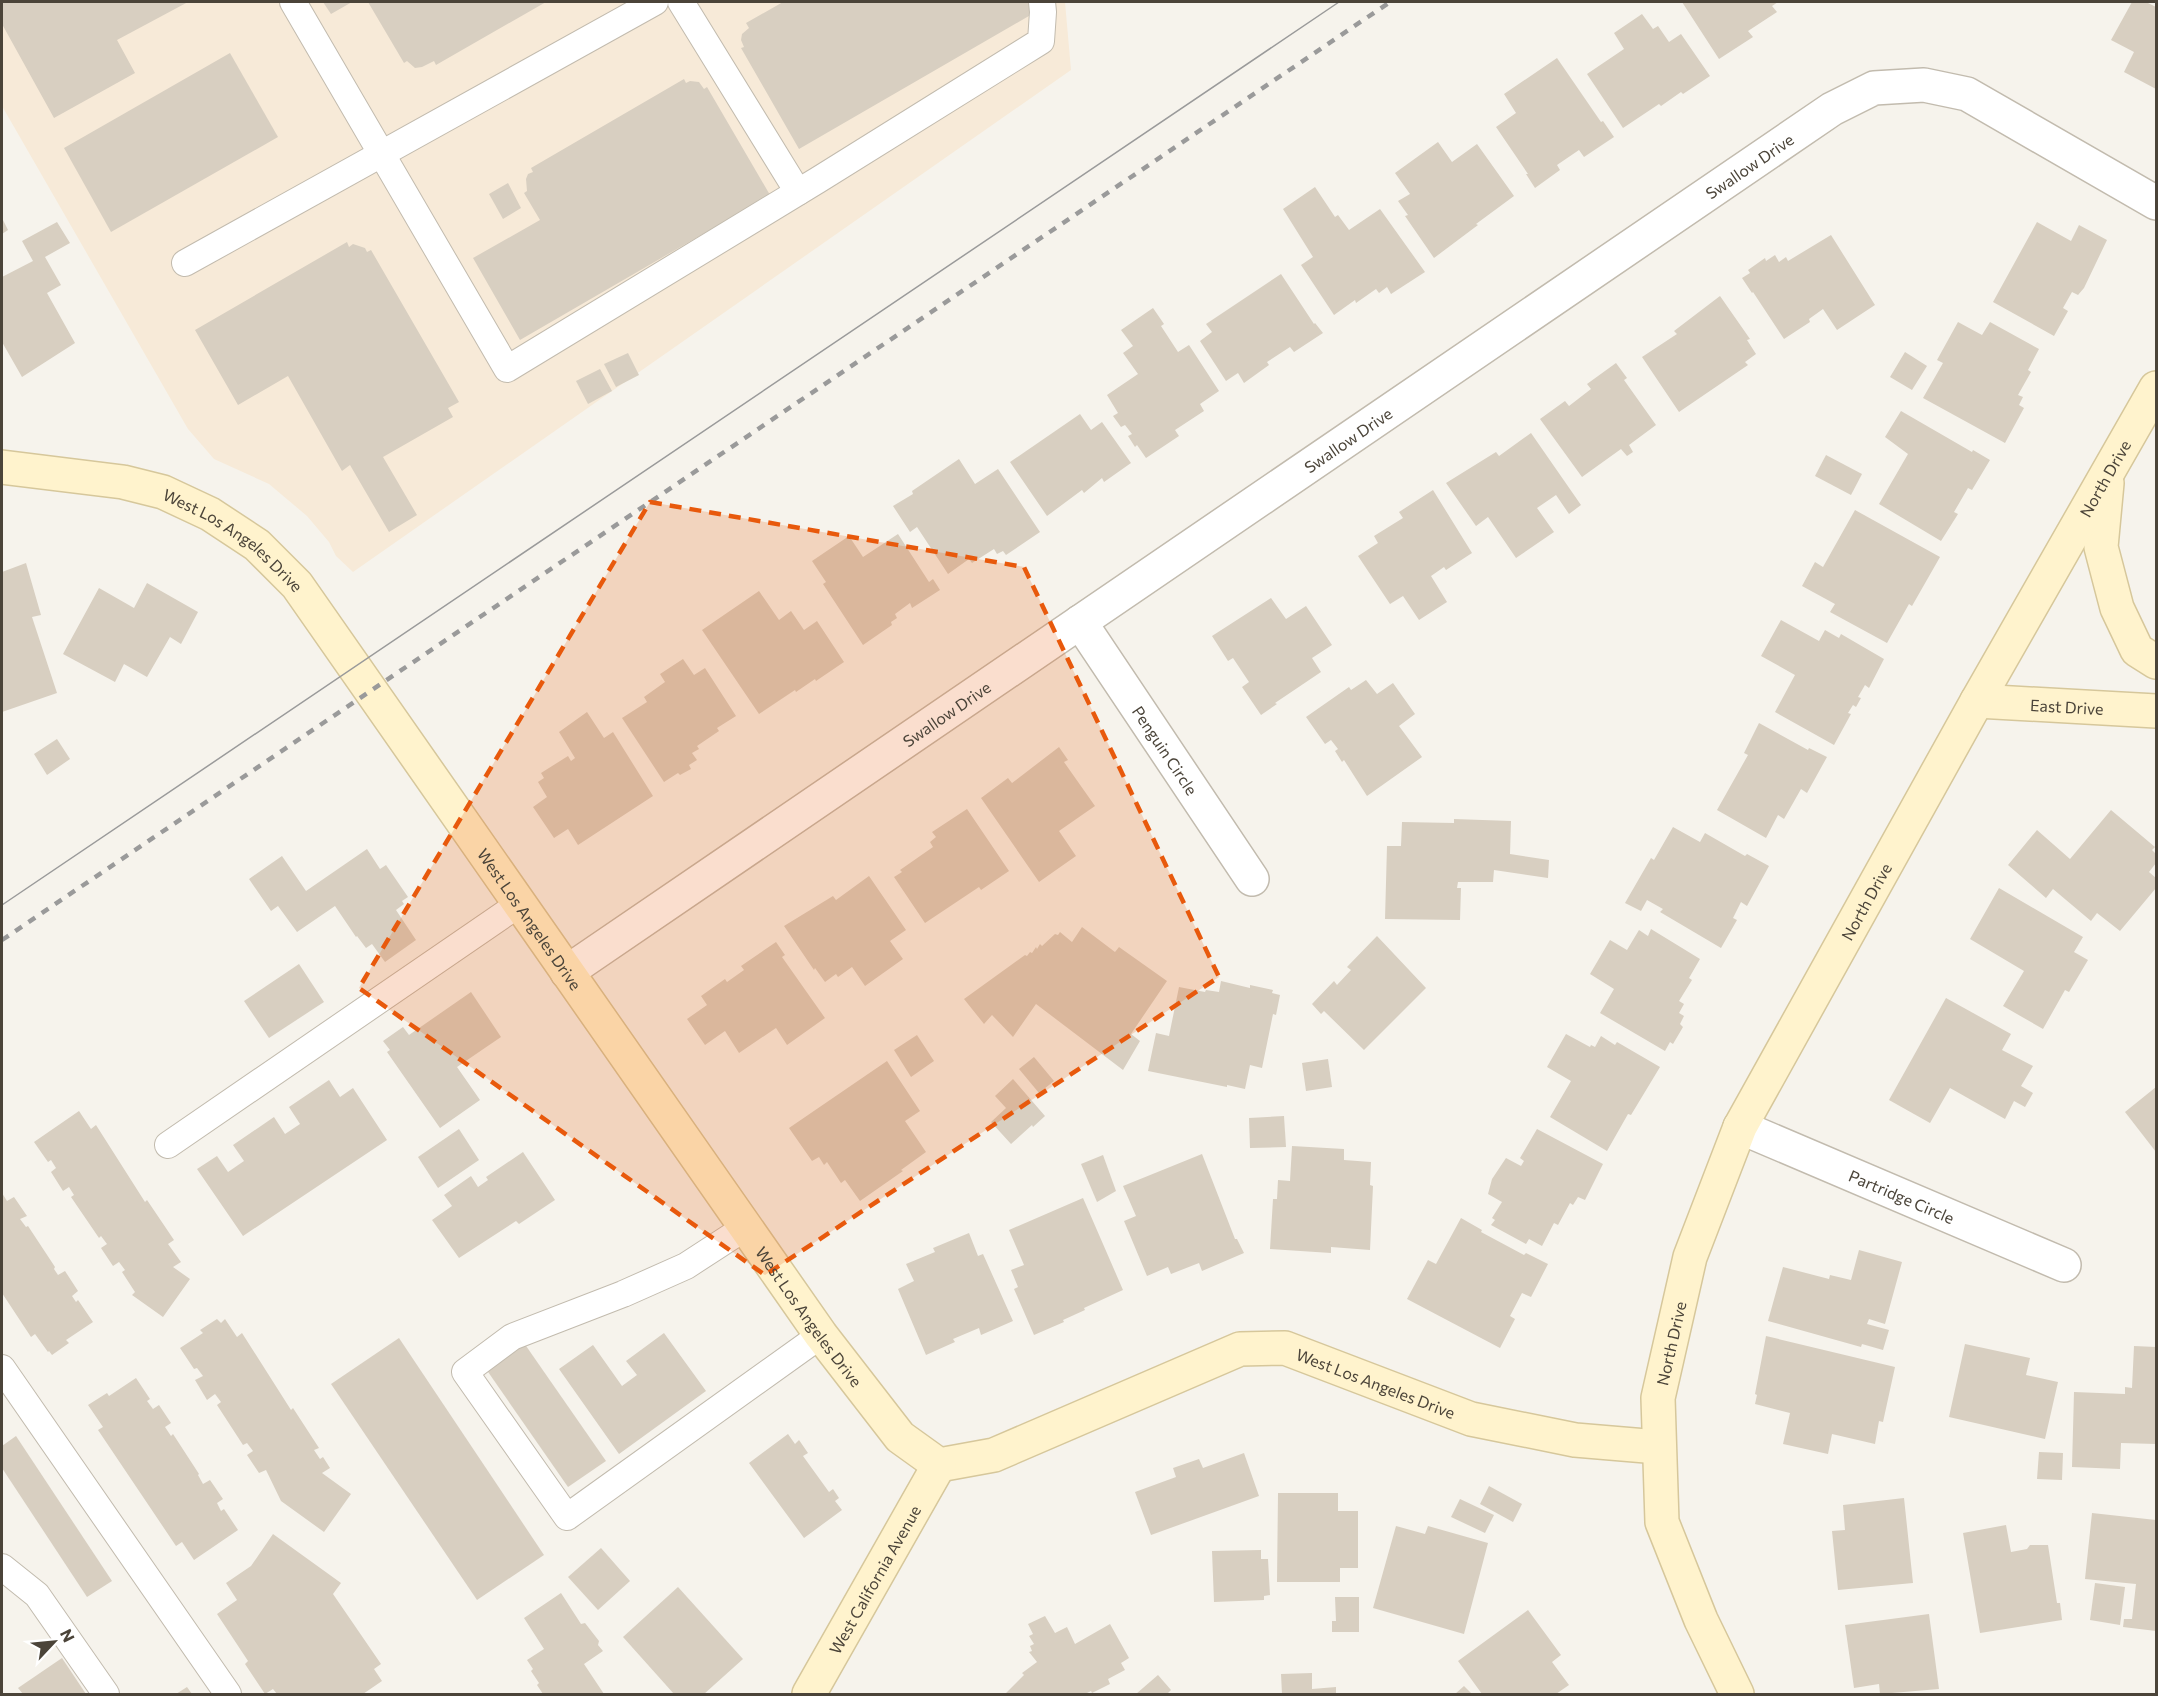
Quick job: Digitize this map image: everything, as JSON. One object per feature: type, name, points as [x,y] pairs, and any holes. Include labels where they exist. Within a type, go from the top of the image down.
[{"type":"street","name":"Swallow Drive","points":[[567,972],[1832,109],[1875,88],[1924,85],[1967,94],[2157,203]]},
{"type":"street","name":"North Drive","points":[[1658,1447],[1658,1398],[1690,1257],[1740,1127],[1977,701],[2157,388]]},
{"type":"street","name":"West Los Angeles Drive","points":[[2,467],[123,482],[164,492],[210,514],[257,545],[297,585],[821,1335],[900,1437],[939,1465],[994,1455],[1240,1348],[1285,1348],[1471,1419],[1575,1440],[1658,1447]]},
{"type":"street","points":[[2108,473],[2101,547],[2117,608],[2138,650],[2157,662]]},
{"type":"street","name":"Penguin Circle","points":[[1080,622],[1252,879]]},
{"type":"street","name":"East Drive","points":[[1977,701],[2157,711]]},
{"type":"street","name":"Partridge Circle","points":[[1740,1127],[2064,1265]]},
{"type":"street","points":[[1658,1447],[1662,1522],[1701,1620],[1737,1695]]},
{"type":"street","name":"West California Avenue","points":[[808,1695],[939,1465]]},
{"type":"lane","points":[[293,2],[507,369],[1041,41],[1042,2]]},
{"type":"lane","points":[[185,263],[655,2]]},
{"type":"lane","points":[[681,2],[798,192]]},
{"type":"lane","points":[[168,1145],[519,904]]},
{"type":"lane","points":[[746,1227],[686,1266],[623,1294],[512,1337],[465,1372],[567,1517],[821,1335]]},
{"type":"lane","points":[[2,1368],[228,1695]]},
{"type":"lane","points":[[2,1567],[37,1596],[106,1695]]},
{"type":"highlighted area","points":[[650,502],[1024,567],[1219,977],[765,1275],[359,988]]},
{"type":"shaded area","points":[[2,2],[1065,2],[1071,70],[353,572],[336,556],[329,542],[307,516],[269,484],[214,459],[188,429],[2,106]]},
{"type":"building","points":[[2,2],[188,2],[117,40],[135,73],[54,118],[2,24]]},
{"type":"building","points":[[323,2],[352,2],[331,14]]},
{"type":"building","points":[[368,2],[546,2],[436,65],[434,61],[415,68],[407,61],[404,63]]},
{"type":"building","points":[[783,2],[1033,2],[1034,13],[799,149],[741,48],[744,47],[741,40],[742,34],[749,28],[746,23]]},
{"type":"building","points":[[1682,2],[1778,2],[1772,6],[1777,12],[1748,31],[1753,37],[1719,59]]},
{"type":"building","points":[[2132,2],[2146,2],[2156,7],[2156,89],[2124,72],[2134,52],[2111,40]]},
{"type":"building","points":[[1642,14],[1653,29],[1658,26],[1669,42],[1681,34],[1710,76],[1683,94],[1681,92],[1661,106],[1659,104],[1623,128],[1587,74],[1624,49],[1614,33]]},
{"type":"building","points":[[230,53],[278,137],[111,232],[64,148]]},
{"type":"building","points":[[1557,58],[1614,137],[1584,157],[1579,150],[1557,165],[1560,170],[1535,188],[1496,127],[1516,113],[1504,94]]},
{"type":"building","points":[[684,79],[686,83],[699,82],[704,89],[707,87],[770,195],[520,340],[473,258],[540,220],[524,193],[527,191],[528,174],[533,172],[531,168]]},
{"type":"building","points":[[1438,142],[1452,162],[1477,144],[1514,196],[1434,258],[1405,216],[1408,215],[1398,201],[1410,194],[1395,173]]},
{"type":"building","points":[[508,183],[521,208],[503,219],[489,194]]},
{"type":"building","points":[[1315,187],[1335,217],[1338,215],[1349,230],[1380,209],[1425,272],[1391,294],[1387,287],[1379,293],[1376,289],[1334,315],[1301,265],[1313,257],[1283,209]]},
{"type":"building","points":[[2,218],[8,230],[2,234]]},
{"type":"building","points":[[57,222],[70,243],[45,257],[61,285],[47,293],[75,343],[22,377],[2,342],[2,277],[33,261],[22,241]]},
{"type":"building","points":[[2037,222],[2071,241],[2079,225],[2107,240],[2084,288],[2078,295],[2072,292],[2063,308],[2068,311],[2054,336],[1993,302]]},
{"type":"building","points":[[1831,235],[1875,305],[1837,330],[1823,309],[1809,319],[1810,322],[1784,339],[1742,278],[1750,273],[1748,270],[1765,258],[1766,261],[1775,255],[1779,262],[1786,257],[1788,261]]},
{"type":"building","points":[[347,242],[349,247],[353,244],[365,248],[367,252],[371,250],[459,402],[448,408],[453,417],[383,457],[417,515],[389,532],[350,465],[342,471],[288,376],[238,405],[195,330]]},
{"type":"building","points":[[1281,274],[1314,324],[1323,333],[1294,352],[1290,347],[1267,362],[1269,365],[1244,383],[1238,373],[1226,381],[1200,341],[1212,332],[1206,324]]},
{"type":"building","points":[[1720,296],[1750,339],[1747,340],[1756,354],[1745,362],[1748,365],[1679,412],[1642,357],[1677,334],[1674,331]]},
{"type":"building","points":[[1153,308],[1164,324],[1161,326],[1178,352],[1189,345],[1219,391],[1200,404],[1204,411],[1175,430],[1179,436],[1146,458],[1128,436],[1132,434],[1125,425],[1121,427],[1113,416],[1118,413],[1107,395],[1138,374],[1123,353],[1133,346],[1121,330]]},
{"type":"building","points":[[1958,322],[1982,335],[1990,322],[2039,349],[2028,370],[2031,372],[2018,395],[2023,397],[2019,405],[2024,408],[2005,443],[1923,398],[1943,363],[1937,360]]},
{"type":"building","points":[[1905,352],[1927,366],[1912,390],[1890,377]]},
{"type":"building","points":[[628,353],[639,375],[616,387],[604,364]]},
{"type":"building","points":[[1616,363],[1627,378],[1624,380],[1656,425],[1629,445],[1633,452],[1627,456],[1621,449],[1582,477],[1540,419],[1565,401],[1569,406],[1591,389],[1587,384]]},
{"type":"building","points":[[600,369],[612,391],[588,404],[576,381]]},
{"type":"building","points":[[1901,411],[1990,460],[1972,490],[1968,488],[1954,512],[1958,514],[1941,541],[1879,504],[1908,454],[1885,437]]},
{"type":"building","points":[[1080,414],[1091,430],[1102,422],[1131,463],[1104,482],[1102,478],[1084,493],[1082,490],[1047,516],[1010,462]]},
{"type":"building","points":[[1531,433],[1581,505],[1569,514],[1556,495],[1537,508],[1554,532],[1516,558],[1488,517],[1476,526],[1446,483],[1496,452],[1499,456]]},
{"type":"building","points":[[1826,455],[1862,474],[1851,495],[1815,476]]},
{"type":"building","points":[[959,459],[975,484],[998,469],[1040,532],[1006,555],[1003,551],[997,554],[994,549],[972,563],[969,559],[948,574],[917,527],[910,532],[893,506],[913,494],[912,491]]},
{"type":"building","points":[[1433,490],[1472,553],[1446,570],[1444,567],[1431,576],[1447,602],[1419,620],[1403,596],[1390,604],[1358,556],[1378,543],[1374,536],[1403,518],[1399,512]]},
{"type":"building","points":[[1855,510],[1940,557],[1912,606],[1909,604],[1887,643],[1830,612],[1835,604],[1802,586],[1815,562],[1823,567]]},
{"type":"building","points":[[898,534],[929,582],[933,579],[940,590],[912,608],[910,603],[895,614],[897,618],[891,622],[892,625],[863,645],[823,584],[826,582],[812,561],[849,536],[863,557]]},
{"type":"building","points":[[26,563],[41,615],[32,617],[57,693],[2,712],[2,572]]},
{"type":"building","points":[[147,583],[198,612],[181,644],[170,637],[147,677],[124,664],[115,682],[63,654],[99,588],[134,608]]},
{"type":"building","points":[[759,591],[779,620],[791,611],[804,630],[817,621],[844,662],[759,714],[702,630]]},
{"type":"building","points":[[1271,598],[1286,619],[1306,606],[1332,645],[1312,658],[1321,672],[1261,715],[1242,687],[1249,682],[1233,658],[1228,661],[1212,636]]},
{"type":"building","points":[[1781,620],[1819,641],[1825,630],[1839,638],[1841,634],[1884,659],[1869,688],[1865,685],[1858,697],[1861,698],[1856,707],[1853,705],[1848,713],[1851,714],[1834,745],[1775,712],[1795,675],[1761,656]]},
{"type":"building","points":[[683,659],[694,675],[705,668],[736,716],[717,728],[719,731],[697,746],[699,749],[692,753],[697,760],[689,765],[691,769],[680,775],[678,773],[664,782],[622,718],[647,702],[644,697],[665,682],[660,674]]},
{"type":"building","points":[[1366,680],[1377,694],[1393,683],[1415,714],[1399,726],[1422,757],[1367,796],[1344,760],[1342,762],[1335,751],[1338,749],[1331,740],[1325,744],[1306,717],[1349,687],[1351,690]]},
{"type":"building","points":[[587,712],[604,738],[613,732],[653,796],[578,845],[568,829],[554,838],[533,807],[547,797],[538,782],[544,778],[541,773],[568,756],[571,761],[575,758],[559,732]]},
{"type":"building","points":[[1759,723],[1808,750],[1809,748],[1827,757],[1807,793],[1801,789],[1784,819],[1778,815],[1766,838],[1717,810],[1748,755],[1744,753]]},
{"type":"building","points":[[57,739],[70,759],[47,775],[34,754]]},
{"type":"building","points":[[1059,747],[1068,760],[1064,762],[1095,806],[1059,831],[1076,856],[1039,882],[981,798],[1008,778],[1012,783]]},
{"type":"building","points":[[967,809],[1009,871],[981,890],[979,887],[925,923],[894,877],[902,872],[900,870],[933,847],[930,842],[936,837],[932,832]]},
{"type":"building","points":[[2111,810],[2155,847],[2152,850],[2156,854],[2156,863],[2149,872],[2156,878],[2156,888],[2120,931],[2097,913],[2091,921],[2053,889],[2046,898],[2008,865],[2037,830],[2070,859]]},
{"type":"building","points":[[1454,819],[1511,821],[1510,854],[1549,860],[1548,878],[1494,870],[1493,882],[1458,882],[1457,888],[1461,888],[1460,920],[1385,919],[1387,846],[1401,846],[1402,822],[1454,823]]},
{"type":"building","points":[[1673,827],[1700,842],[1705,833],[1745,856],[1747,854],[1769,866],[1747,906],[1741,902],[1733,918],[1737,920],[1721,948],[1660,912],[1663,909],[1647,900],[1641,911],[1625,903],[1651,858],[1654,860]]},
{"type":"building","points":[[367,849],[380,869],[386,865],[408,897],[402,901],[404,904],[396,910],[416,940],[385,962],[372,944],[366,948],[356,937],[335,906],[297,932],[278,906],[271,911],[249,879],[282,856],[306,891]]},
{"type":"building","points":[[869,876],[906,930],[890,941],[903,959],[865,986],[852,967],[838,977],[836,974],[825,982],[784,926],[833,896],[836,900]]},
{"type":"building","points":[[1999,888],[2083,937],[2074,952],[2088,960],[2069,992],[2065,990],[2043,1029],[2003,1006],[2024,971],[1970,939]]},
{"type":"building","points":[[1082,927],[1115,952],[1119,947],[1167,981],[1131,1034],[1140,1041],[1123,1070],[1036,1004],[1013,1037],[992,1015],[984,1024],[964,999],[1025,955],[1032,953],[1040,944],[1042,946],[1055,934],[1058,935],[1060,932],[1072,942]]},
{"type":"building","points":[[1651,929],[1700,959],[1689,978],[1692,980],[1679,1001],[1684,1004],[1679,1013],[1684,1016],[1680,1024],[1683,1027],[1673,1044],[1670,1042],[1665,1051],[1600,1013],[1614,989],[1590,974],[1610,940],[1627,950],[1639,930],[1648,936]]},
{"type":"building","points":[[1377,936],[1426,988],[1364,1050],[1324,1011],[1321,1014],[1312,1004],[1334,981],[1337,985],[1351,970],[1347,967]]},
{"type":"building","points":[[776,942],[785,955],[782,957],[825,1018],[787,1045],[776,1028],[739,1053],[725,1031],[705,1045],[687,1019],[707,1005],[701,996],[725,979],[727,982],[744,970],[741,966]]},
{"type":"building","points":[[299,964],[324,1002],[269,1038],[244,1001]]},
{"type":"building","points":[[1221,981],[1250,988],[1250,985],[1273,990],[1272,993],[1280,995],[1276,1015],[1273,1014],[1262,1068],[1250,1065],[1245,1089],[1148,1071],[1156,1033],[1169,1036],[1179,987],[1219,992]]},
{"type":"building","points":[[471,992],[501,1037],[457,1067],[480,1100],[440,1128],[387,1052],[390,1050],[383,1041],[403,1027],[409,1035]]},
{"type":"building","points":[[1946,998],[2011,1034],[2002,1050],[2033,1066],[2021,1086],[2033,1093],[2025,1107],[2014,1101],[2005,1119],[1950,1088],[1930,1123],[1889,1100]]},
{"type":"building","points":[[1566,1034],[1590,1047],[1591,1045],[1595,1047],[1601,1036],[1615,1045],[1617,1042],[1660,1067],[1631,1115],[1628,1114],[1607,1151],[1550,1117],[1571,1081],[1547,1067]]},
{"type":"building","points":[[917,1035],[934,1061],[911,1077],[894,1050]]},
{"type":"building","points":[[1034,1057],[1054,1081],[1039,1093],[1019,1069]]},
{"type":"building","points":[[1328,1059],[1332,1087],[1306,1091],[1302,1063]]},
{"type":"building","points":[[887,1061],[920,1111],[905,1121],[926,1152],[860,1201],[845,1180],[841,1183],[827,1162],[824,1165],[819,1157],[812,1161],[789,1128]]},
{"type":"building","points":[[1013,1079],[1045,1116],[1011,1144],[991,1122],[1006,1108],[995,1096]]},
{"type":"building","points":[[329,1080],[340,1097],[353,1088],[387,1140],[243,1236],[197,1169],[217,1156],[228,1172],[244,1161],[233,1145],[274,1117],[285,1134],[300,1124],[289,1107]]},
{"type":"building","points":[[2156,1087],[2156,1152],[2125,1112]]},
{"type":"building","points":[[79,1111],[91,1129],[96,1125],[145,1202],[147,1200],[174,1240],[168,1244],[181,1262],[173,1267],[190,1279],[163,1317],[132,1295],[135,1292],[122,1272],[125,1270],[119,1262],[113,1266],[101,1248],[107,1244],[101,1236],[99,1238],[71,1197],[74,1195],[69,1187],[63,1191],[51,1172],[56,1168],[51,1160],[48,1162],[34,1142]]},
{"type":"building","points":[[1284,1116],[1286,1147],[1250,1148],[1249,1118]]},
{"type":"building","points":[[459,1129],[479,1160],[438,1188],[418,1157]]},
{"type":"building","points":[[1537,1129],[1603,1164],[1585,1200],[1578,1197],[1573,1205],[1570,1203],[1558,1225],[1554,1223],[1542,1246],[1529,1239],[1526,1244],[1491,1225],[1495,1220],[1492,1218],[1502,1202],[1488,1194],[1492,1179],[1506,1158],[1521,1166],[1524,1161],[1520,1158]]},
{"type":"building","points":[[1292,1146],[1344,1149],[1344,1160],[1371,1162],[1370,1185],[1373,1186],[1370,1250],[1331,1247],[1331,1253],[1270,1249],[1273,1199],[1277,1199],[1278,1180],[1290,1181]]},
{"type":"building","points":[[523,1152],[555,1200],[519,1224],[516,1221],[459,1258],[432,1220],[452,1206],[444,1195],[471,1176],[478,1187],[488,1180],[486,1177]]},
{"type":"building","points":[[1202,1154],[1235,1239],[1244,1253],[1202,1271],[1199,1263],[1171,1274],[1168,1267],[1147,1276],[1124,1221],[1136,1216],[1123,1186]]},
{"type":"building","points":[[1103,1155],[1116,1191],[1097,1202],[1081,1164]]},
{"type":"building","points":[[2,1193],[7,1201],[14,1197],[27,1216],[20,1219],[26,1227],[28,1226],[58,1275],[65,1271],[78,1291],[72,1296],[76,1302],[78,1300],[93,1322],[66,1340],[69,1343],[52,1355],[35,1334],[31,1337],[2,1293]]},
{"type":"building","points":[[1083,1198],[1123,1290],[1084,1308],[1085,1310],[1063,1320],[1064,1322],[1034,1335],[1014,1289],[1018,1287],[1011,1270],[1024,1265],[1009,1230]]},
{"type":"building","points":[[1461,1218],[1482,1230],[1481,1232],[1524,1255],[1526,1253],[1548,1264],[1531,1297],[1522,1293],[1510,1316],[1515,1319],[1500,1348],[1407,1299],[1428,1260],[1436,1264]]},
{"type":"building","points":[[969,1233],[978,1256],[983,1254],[1013,1321],[981,1335],[979,1328],[953,1339],[955,1342],[926,1355],[898,1289],[914,1281],[906,1264],[935,1252],[933,1248]]},
{"type":"building","points":[[1859,1250],[1902,1262],[1885,1324],[1869,1319],[1867,1324],[1889,1330],[1883,1350],[1862,1344],[1861,1347],[1768,1321],[1783,1267],[1829,1279],[1830,1275],[1851,1280]]},
{"type":"building","points":[[217,1319],[221,1323],[225,1319],[237,1337],[242,1333],[291,1410],[293,1408],[319,1448],[314,1450],[320,1459],[323,1457],[330,1468],[322,1473],[351,1494],[324,1532],[281,1501],[266,1470],[259,1473],[247,1455],[253,1451],[247,1443],[243,1445],[217,1405],[221,1402],[215,1394],[207,1400],[195,1380],[203,1376],[197,1368],[194,1369],[180,1348],[203,1333],[200,1330]]},
{"type":"building","points":[[664,1333],[706,1391],[619,1454],[559,1369],[593,1345],[622,1386],[637,1375],[626,1361]]},
{"type":"building","points":[[1766,1336],[1895,1367],[1883,1422],[1879,1421],[1875,1444],[1832,1434],[1828,1454],[1783,1444],[1790,1413],[1755,1404]]},
{"type":"building","points":[[399,1338],[544,1555],[477,1600],[331,1384]]},
{"type":"building","points":[[524,1343],[606,1461],[568,1487],[486,1369]]},
{"type":"building","points":[[1965,1344],[2030,1358],[2026,1375],[2058,1382],[2045,1439],[1949,1417]]},
{"type":"building","points":[[2134,1346],[2156,1347],[2156,1444],[2121,1443],[2120,1469],[2072,1467],[2074,1392],[2125,1394],[2125,1387],[2132,1388]]},
{"type":"building","points":[[136,1378],[150,1399],[147,1401],[153,1409],[159,1405],[171,1423],[165,1427],[171,1436],[173,1434],[203,1484],[210,1480],[223,1499],[217,1503],[221,1511],[224,1509],[238,1530],[194,1560],[182,1542],[176,1546],[98,1430],[103,1427],[88,1405],[107,1393],[109,1396]]},
{"type":"building","points":[[788,1434],[795,1444],[799,1440],[808,1453],[803,1456],[829,1492],[833,1489],[839,1498],[835,1501],[842,1510],[804,1538],[749,1463]]},
{"type":"building","points":[[16,1436],[112,1581],[87,1597],[2,1468],[2,1446]]},
{"type":"building","points":[[2039,1452],[2063,1453],[2062,1480],[2037,1479]]},
{"type":"building","points":[[1244,1453],[1259,1496],[1151,1535],[1135,1492],[1176,1477],[1173,1468],[1199,1459],[1203,1468]]},
{"type":"building","points":[[1489,1486],[1522,1504],[1513,1522],[1480,1504]]},
{"type":"building","points":[[1278,1493],[1338,1493],[1338,1511],[1358,1511],[1358,1568],[1340,1568],[1340,1582],[1277,1582]]},
{"type":"building","points":[[1904,1498],[1913,1583],[1838,1590],[1832,1531],[1845,1530],[1843,1505]]},
{"type":"building","points":[[1460,1499],[1494,1515],[1485,1533],[1451,1517]]},
{"type":"building","points":[[2092,1513],[2156,1520],[2156,1631],[2123,1627],[2124,1619],[2132,1619],[2136,1584],[2085,1579]]},
{"type":"building","points":[[2006,1525],[2011,1552],[2027,1549],[2030,1545],[2048,1545],[2062,1620],[1980,1633],[1963,1533]]},
{"type":"building","points":[[1396,1526],[1425,1534],[1428,1526],[1488,1543],[1464,1634],[1373,1608]]},
{"type":"building","points":[[273,1534],[341,1583],[333,1594],[381,1664],[374,1669],[382,1681],[363,1694],[277,1694],[273,1689],[265,1694],[245,1664],[248,1661],[217,1614],[237,1600],[226,1583],[251,1566]]},
{"type":"building","points":[[601,1548],[630,1581],[598,1610],[568,1577]]},
{"type":"building","points":[[1261,1550],[1261,1559],[1268,1559],[1270,1595],[1264,1596],[1264,1600],[1214,1602],[1212,1551]]},
{"type":"building","points":[[2095,1583],[2125,1587],[2120,1625],[2090,1620]]},
{"type":"building","points":[[678,1587],[743,1659],[704,1694],[674,1694],[623,1637]]},
{"type":"building","points":[[561,1593],[581,1624],[585,1623],[599,1641],[598,1645],[603,1651],[584,1664],[604,1694],[543,1694],[531,1671],[533,1669],[527,1660],[544,1649],[524,1618]]},
{"type":"building","points":[[1335,1597],[1359,1597],[1359,1632],[1332,1632],[1332,1621],[1336,1621]]},
{"type":"building","points":[[1528,1610],[1561,1655],[1552,1662],[1569,1685],[1556,1694],[1482,1694],[1458,1661]]},
{"type":"building","points":[[1929,1614],[1939,1689],[1880,1694],[1879,1684],[1854,1688],[1845,1625]]},
{"type":"building","points":[[1045,1616],[1055,1633],[1067,1627],[1075,1644],[1110,1624],[1129,1658],[1121,1663],[1125,1670],[1108,1679],[1110,1684],[1092,1693],[1091,1691],[1085,1694],[1005,1694],[1024,1675],[1022,1673],[1037,1662],[1029,1652],[1032,1651],[1030,1646],[1034,1644],[1029,1636],[1033,1634],[1028,1624]]},
{"type":"building","points":[[62,1658],[86,1694],[23,1694],[18,1688]]},
{"type":"building","points":[[1312,1673],[1312,1689],[1336,1687],[1336,1694],[1282,1694],[1281,1674]]},
{"type":"building","points":[[1158,1675],[1171,1690],[1167,1694],[1136,1694]]},
{"type":"building","points":[[1464,1686],[1472,1694],[1455,1694]]},
{"type":"building","points":[[187,1687],[192,1694],[176,1694]]},
{"type":"tram line","points":[[2,905],[1339,2]]},
{"type":"railway","points":[[2,940],[1390,2]]}]
